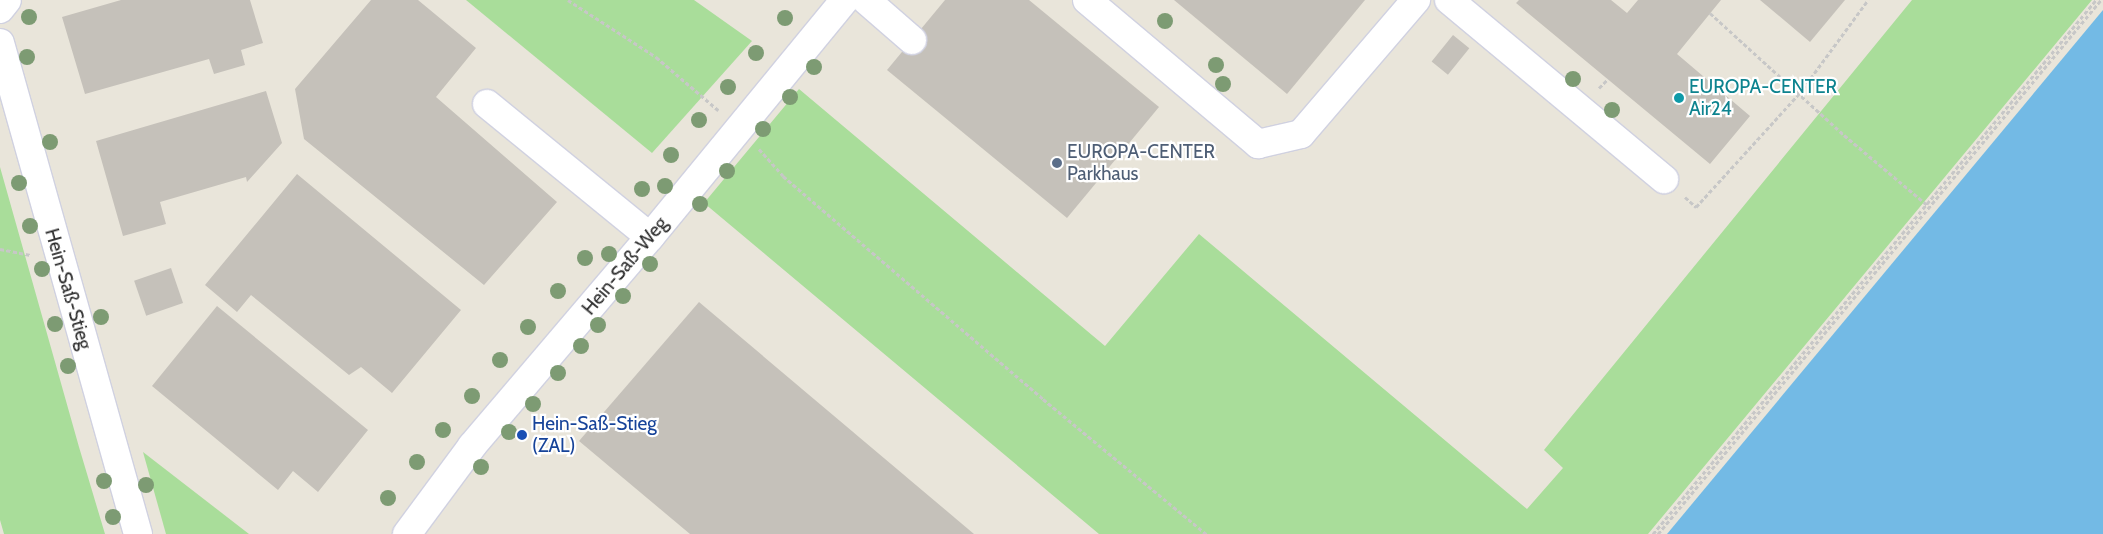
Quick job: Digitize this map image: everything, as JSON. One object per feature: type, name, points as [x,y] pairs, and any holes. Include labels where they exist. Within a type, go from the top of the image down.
[{"type":"street","points":[[0,9],[7,0]]},
{"type":"street","name":"Hein-Saß-Weg","points":[[407,534],[472,446],[650,237],[845,0]]},
{"type":"street","points":[[866,0],[912,40]]},
{"type":"street","points":[[1087,0],[1258,144],[1301,134],[1416,0]]},
{"type":"street","points":[[1466,5],[1664,178]]},
{"type":"street","name":"Hein-Saß-Stieg","points":[[0,43],[138,534]]},
{"type":"street","points":[[488,104],[650,237]]},
{"type":"path","points":[[568,0],[656,57],[739,128],[783,176],[1043,399],[1206,534]]},
{"type":"path","points":[[1664,178],[1696,207],[1799,94],[1868,0]]},
{"type":"path","points":[[1658,534],[2096,0]]},
{"type":"path","points":[[1653,534],[2101,0]]},
{"type":"path","points":[[1710,13],[1799,94],[1928,206]]},
{"type":"green space","points":[[466,0],[694,0],[752,41],[652,153]]},
{"type":"green space","points":[[1912,0],[2092,0],[1648,534],[1099,534],[704,203],[799,89],[1105,346],[1199,234],[1527,509],[1563,468],[1544,450]]},
{"type":"green space","points":[[0,167],[105,534],[4,534],[0,520]]},
{"type":"green space","points":[[143,452],[249,534],[166,534]]},
{"type":"water","points":[[2103,10],[2103,534],[1667,534]]},
{"type":"building","points":[[121,0],[250,0],[263,43],[241,50],[245,65],[214,74],[209,59],[85,94],[62,17]]},
{"type":"building","points":[[371,0],[418,0],[476,48],[436,97],[557,202],[484,285],[304,139],[295,89]]},
{"type":"building","name":"EUROPA-CENTER Parkhaus","points":[[945,0],[1029,0],[1159,107],[1067,218],[887,70]]},
{"type":"building","points":[[1174,0],[1365,0],[1287,94]]},
{"type":"building","name":"EUROPA-CENTER Air24","points":[[1519,0],[1611,0],[1627,13],[1638,0],[1721,0],[1677,54],[1750,116],[1710,164],[1516,3]]},
{"type":"building","name":"EUROPA-CENTER Air24","points":[[1760,0],[1845,0],[1810,42]]},
{"type":"building","points":[[1453,35],[1469,48],[1448,75],[1432,61]]},
{"type":"building","points":[[266,91],[282,143],[247,182],[246,177],[160,202],[166,224],[123,236],[96,141]]},
{"type":"building","points":[[297,174],[461,310],[392,393],[361,367],[349,375],[251,295],[237,312],[205,285]]},
{"type":"building","points":[[171,268],[183,303],[146,316],[134,281]]},
{"type":"building","points":[[699,302],[974,534],[690,534],[579,441]]},
{"type":"building","points":[[217,306],[368,430],[318,492],[293,471],[278,490],[152,386]]},
{"type":"place","name":"EUROPA-CENTER Air24","points":[[1679,98]]},
{"type":"place","name":"EUROPA-CENTER Parkhaus","points":[[1057,163]]},
{"type":"place","name":"Hein-Saß-Stieg (ZAL)","points":[[522,435]]}]
